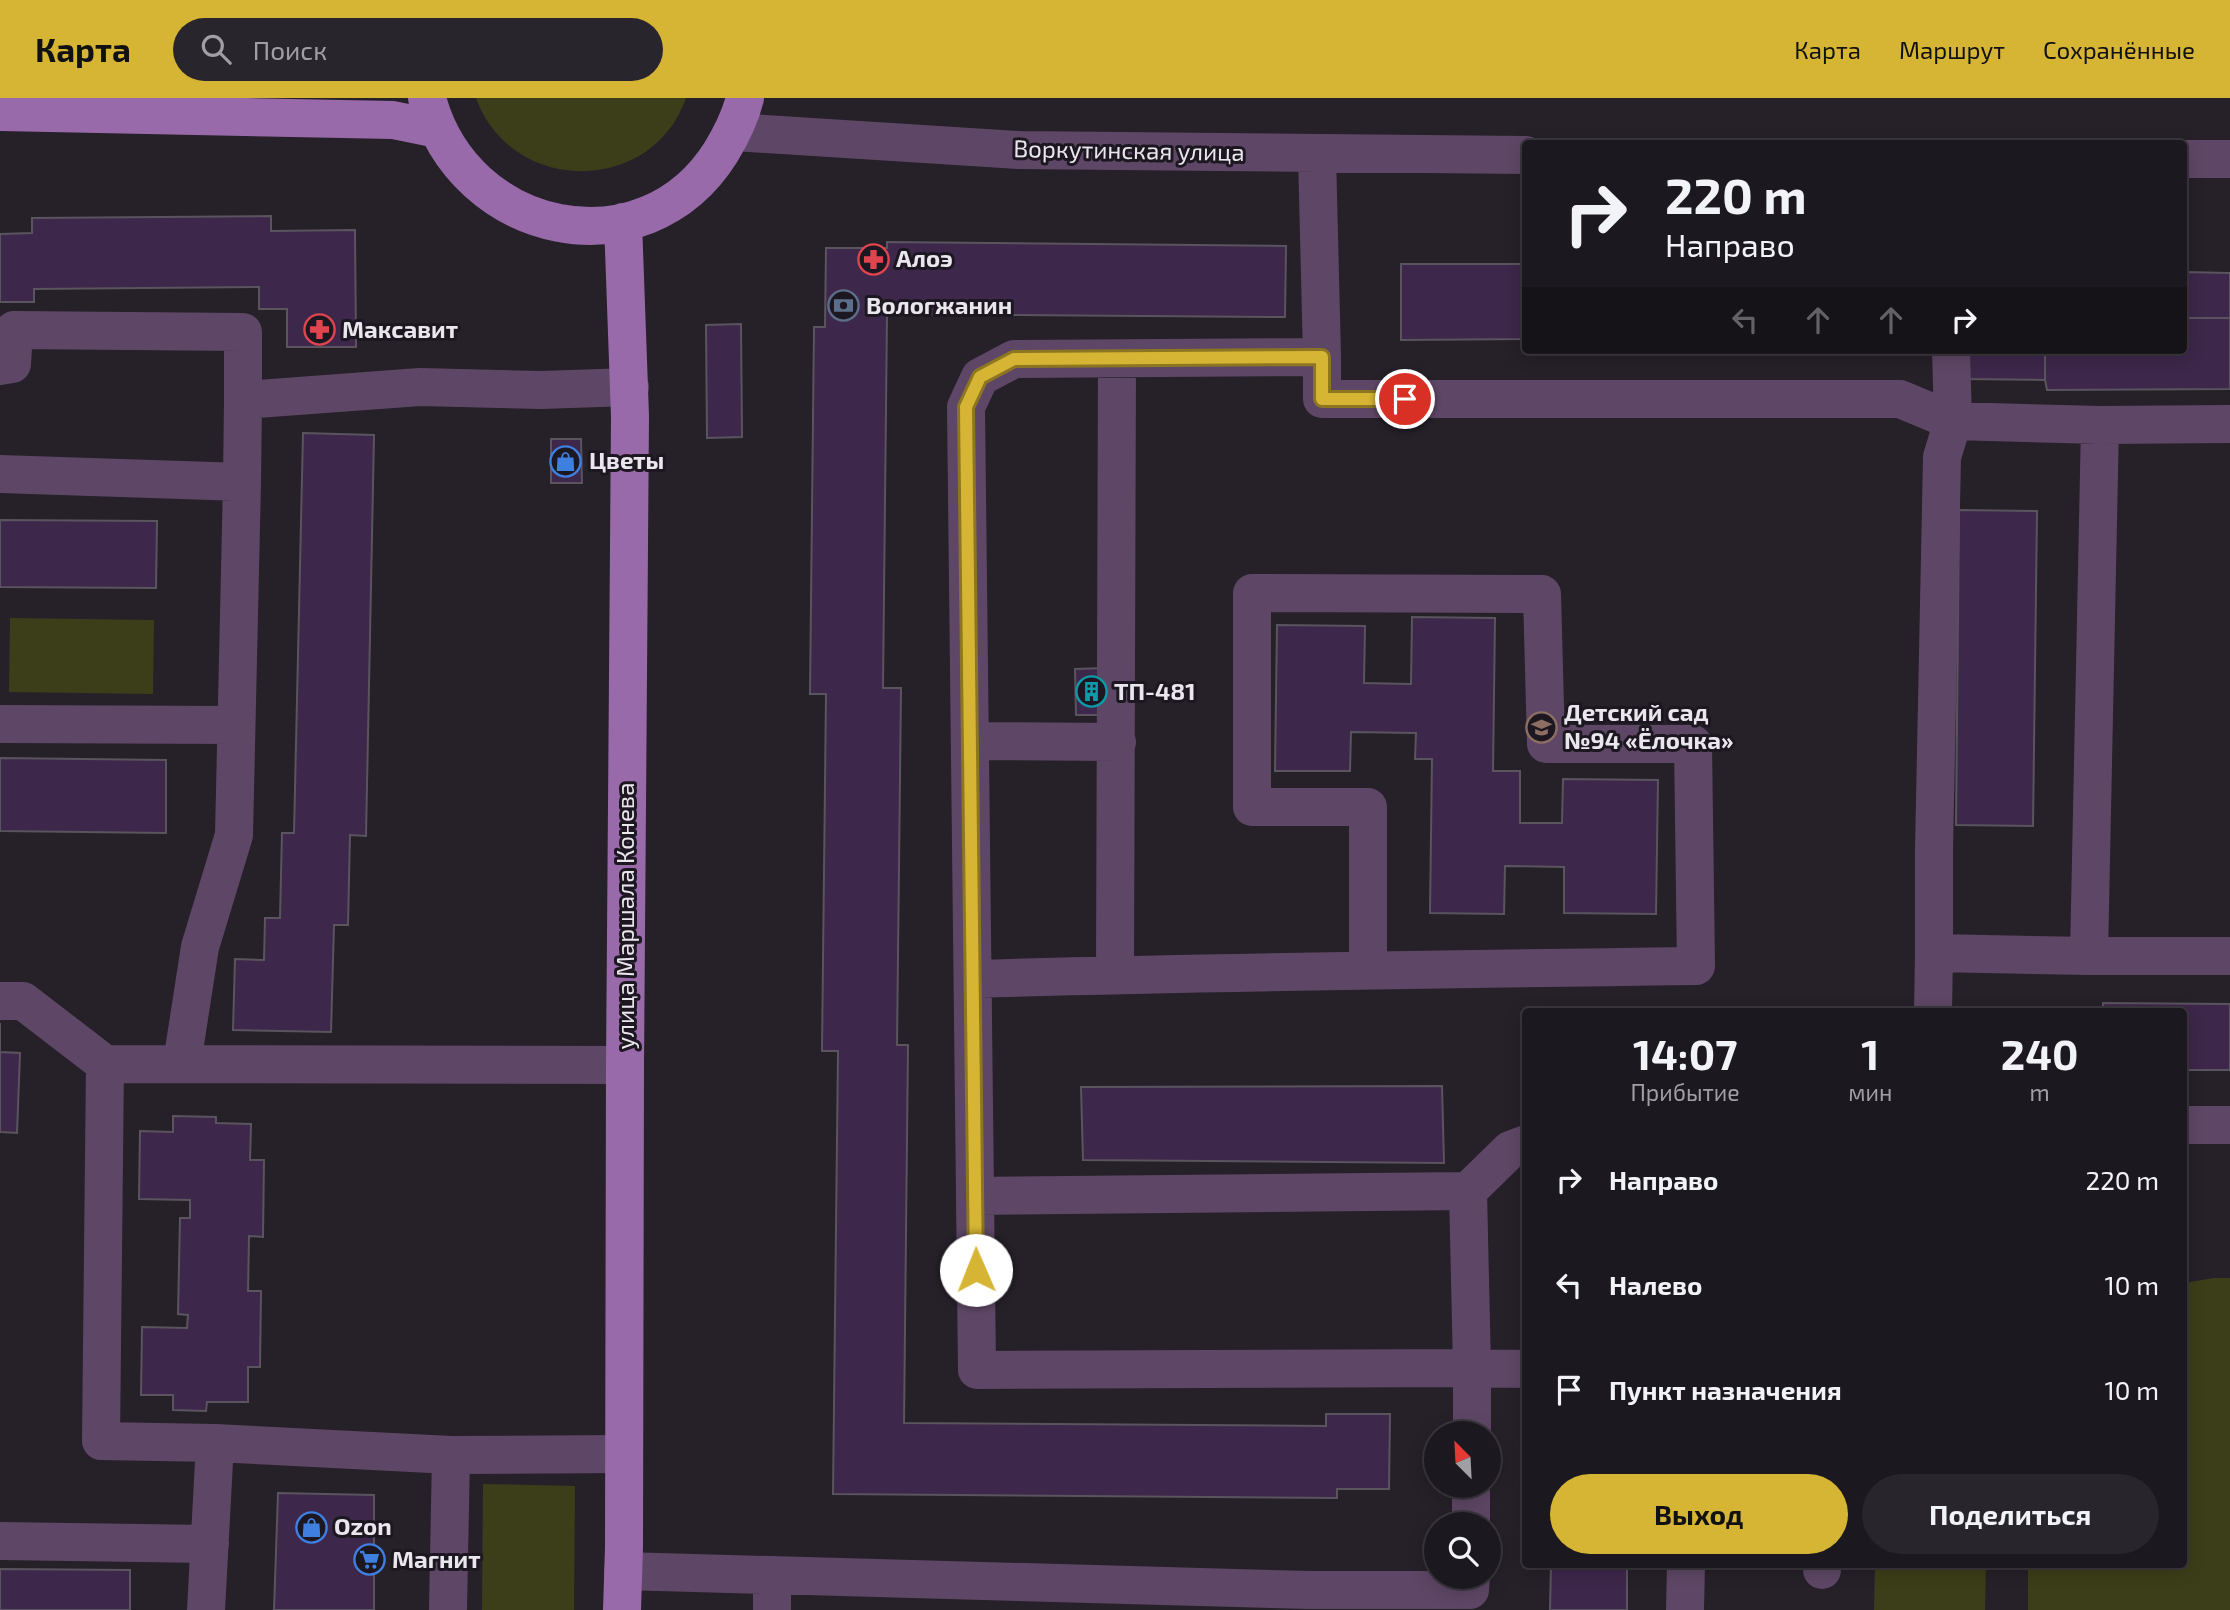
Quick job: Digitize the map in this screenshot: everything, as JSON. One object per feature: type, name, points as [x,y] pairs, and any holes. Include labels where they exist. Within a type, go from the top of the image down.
[{"type":"main road","points":[[0,112],[393,120],[432,113],[451,154],[468,176],[489,194],[513,209],[539,219],[567,225],[595,226],[623,222],[662,207],[688,189],[711,167],[739,115]]},
{"type":"main road","name":"улица Маршала Конева","points":[[622,1610],[630,387],[623,222]]},
{"type":"street","name":"Воркутинская улица","points":[[739,115],[1019,150],[1522,155]]},
{"type":"street","points":[[1317,154],[1322,399],[1900,399],[1953,421],[2100,425],[2230,424]]},
{"type":"street","points":[[2187,159],[2230,159]]},
{"type":"street","points":[[0,366],[12,364],[14,330],[243,332],[234,835],[200,947],[183,1063]]},
{"type":"street","points":[[1933,1008],[1942,457],[1953,421],[1951,354]]},
{"type":"street","points":[[1322,357],[1014,359],[980,377],[966,407],[977,1370],[1522,1368]]},
{"type":"street","points":[[1115,975],[1117,359]]},
{"type":"street","points":[[243,400],[419,387],[541,390],[630,387]]},
{"type":"street","points":[[2089,956],[2100,425]]},
{"type":"street","points":[[0,474],[242,482]]},
{"type":"street","points":[[973,979],[1696,966],[1693,744],[1546,744],[1542,594],[1252,593],[1252,807],[1368,807],[1368,971]]},
{"type":"street","points":[[0,724],[236,724]]},
{"type":"street","points":[[971,741],[1117,742]]},
{"type":"street","points":[[1934,953],[2230,956]]},
{"type":"street","points":[[0,1001],[23,1001],[105,1064],[625,1065]]},
{"type":"street","points":[[105,1064],[101,1441],[215,1443],[451,1455],[624,1454]]},
{"type":"street","points":[[2187,1125],[2230,1125]]},
{"type":"street","points":[[975,1196],[1468,1191],[1510,1150],[1522,1146]]},
{"type":"street","points":[[1468,1191],[1472,1421]]},
{"type":"street","points":[[206,1610],[215,1443]]},
{"type":"street","points":[[448,1610],[451,1455]]},
{"type":"street","points":[[0,1542],[210,1544]]},
{"type":"street","points":[[1685,1610],[1686,1568]]},
{"type":"street","points":[[623,1571],[772,1593],[1310,1600],[1472,1592]]},
{"type":"green space","points":[[476,98],[686,98],[669,130],[644,153],[614,167],[581,171],[549,166],[519,153],[494,130]]},
{"type":"green space","points":[[10,618],[154,620],[153,694],[9,692]]},
{"type":"green space","points":[[2230,1278],[2230,1610],[2028,1610],[2028,1568],[2187,1568],[2187,1282]]},
{"type":"green space","points":[[483,1484],[575,1486],[574,1610],[482,1610]]},
{"type":"green space","points":[[1875,1568],[1986,1568],[1985,1610],[1874,1610]]},
{"type":"building","points":[[271,216],[271,231],[355,230],[356,347],[287,347],[287,309],[259,309],[259,287],[34,289],[34,302],[0,302],[0,234],[32,233],[32,218]]},
{"type":"building","points":[[887,242],[1286,246],[1285,317],[887,314],[883,688],[901,688],[897,1045],[908,1045],[904,1423],[1326,1426],[1326,1414],[1390,1414],[1389,1489],[1337,1489],[1337,1498],[833,1494],[838,1051],[822,1051],[826,694],[810,694],[814,327],[825,327],[826,248],[887,248]]},
{"type":"building","points":[[1401,264],[1522,264],[1522,339],[1401,340]]},
{"type":"building","points":[[2187,272],[2230,273],[2230,318],[2187,318]]},
{"type":"building","points":[[2187,318],[2230,318],[2230,389],[2047,390],[2045,354],[2187,354]]},
{"type":"building","points":[[741,324],[742,437],[707,438],[706,325]]},
{"type":"building","points":[[1967,354],[2045,354],[2045,380],[1967,379]]},
{"type":"building","points":[[303,433],[374,435],[366,836],[350,835],[348,925],[334,925],[331,1032],[233,1030],[235,959],[264,960],[265,918],[280,918],[282,833],[294,833]]},
{"type":"building","name":"Цветы","points":[[551,439],[581,439],[582,483],[551,483]]},
{"type":"building","points":[[1959,510],[2037,511],[2033,826],[1956,825]]},
{"type":"building","points":[[0,520],[157,521],[156,588],[0,587]]},
{"type":"building","points":[[1412,617],[1495,618],[1493,771],[1520,771],[1520,823],[1562,823],[1563,779],[1658,780],[1656,914],[1564,913],[1564,867],[1505,866],[1504,914],[1430,913],[1432,759],[1415,759],[1416,733],[1351,732],[1350,771],[1275,771],[1277,625],[1365,626],[1364,683],[1411,684]]},
{"type":"building","name":"ТП-481","points":[[1106,668],[1107,715],[1076,715],[1075,669]]},
{"type":"building","points":[[0,758],[166,760],[166,833],[0,831]]},
{"type":"building","points":[[2103,1003],[2230,1004],[2230,1070],[2187,1070],[2187,1008],[2103,1008]]},
{"type":"building","points":[[0,1052],[20,1053],[17,1133],[0,1132]]},
{"type":"building","points":[[1442,1086],[1444,1163],[1083,1160],[1081,1087]]},
{"type":"building","points":[[173,1116],[216,1117],[216,1123],[251,1124],[250,1160],[264,1160],[263,1237],[249,1236],[248,1291],[261,1291],[260,1367],[248,1367],[248,1402],[207,1402],[206,1411],[173,1410],[173,1395],[141,1395],[142,1327],[187,1328],[188,1315],[178,1314],[180,1218],[190,1218],[190,1200],[139,1199],[140,1131],[173,1132]]},
{"type":"building","points":[[278,1493],[374,1495],[374,1610],[274,1610]]},
{"type":"building","points":[[1551,1568],[1627,1568],[1627,1610],[1550,1610]]},
{"type":"building","points":[[0,1569],[130,1570],[130,1610],[0,1610]]},
{"type":"place","name":"Алоэ","points":[[873,259]]},
{"type":"place","name":"Вологжанин","points":[[843,306]]},
{"type":"place","name":"Максавит","points":[[319,330]]},
{"type":"place","name":"Цветы","points":[[566,461]]},
{"type":"place","name":"ТП-481","points":[[1091,692]]},
{"type":"place","name":"Детский сад №94 «Ёлочка»","points":[[1541,727]]},
{"type":"place","name":"Ozon","points":[[311,1527]]},
{"type":"place","name":"Магнит","points":[[369,1560]]},
{"type":"route","points":[[976,1270],[966,407],[980,377],[1014,359],[1322,357],[1322,399],[1405,399]]}]
